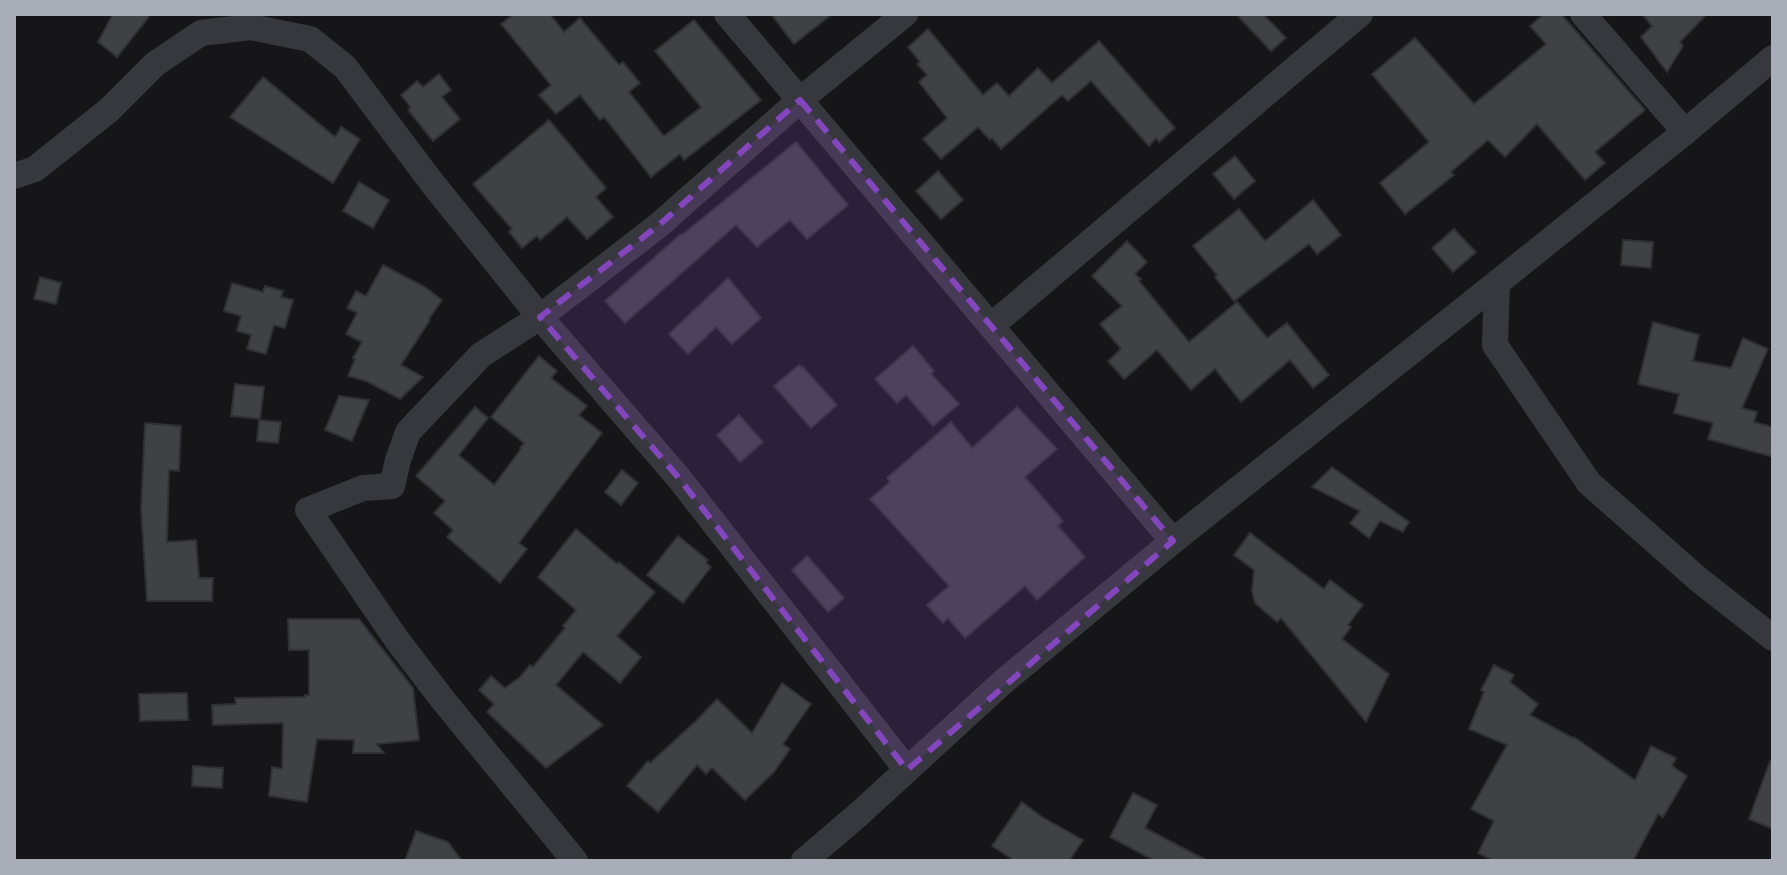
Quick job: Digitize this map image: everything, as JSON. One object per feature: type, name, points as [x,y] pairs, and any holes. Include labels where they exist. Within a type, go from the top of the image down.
[{"type":"street","points":[[727,14],[1173,541]]},
{"type":"street","points":[[575,861],[397,640],[308,510],[363,488],[392,486],[408,432],[481,355],[540,317],[659,225],[800,100],[905,14]]},
{"type":"street","points":[[991,326],[1360,14]]},
{"type":"street","points":[[1583,14],[1685,132]]},
{"type":"street","points":[[14,176],[35,169],[109,110],[155,64],[201,33],[250,27],[310,39],[345,67],[433,184],[540,317],[678,477],[907,770]]},
{"type":"street","points":[[804,861],[1004,681],[1773,58]]},
{"type":"street","points":[[1497,283],[1495,345],[1589,483],[1698,579],[1773,638]]},
{"type":"highlighted area","points":[[800,100],[1173,541],[907,770],[678,477],[540,317],[659,225]]},
{"type":"building","points":[[113,14],[151,14],[117,57],[98,42]]},
{"type":"building","points":[[514,14],[550,14],[564,32],[580,18],[619,65],[623,62],[640,83],[629,92],[664,136],[701,107],[655,51],[694,20],[761,100],[684,160],[680,154],[651,177],[604,117],[600,120],[580,95],[556,114],[539,95],[551,85],[501,24]]},
{"type":"building","points":[[771,14],[832,14],[794,44]]},
{"type":"building","points":[[1236,14],[1263,14],[1286,38],[1271,51]]},
{"type":"building","points":[[1544,14],[1561,14],[1645,110],[1595,152],[1605,163],[1585,180],[1537,124],[1505,157],[1488,140],[1451,172],[1454,175],[1405,214],[1380,183],[1429,142],[1372,74],[1415,38],[1474,104],[1546,44],[1530,26]]},
{"type":"building","points":[[1642,14],[1707,14],[1680,42],[1683,46],[1667,72],[1641,37],[1652,26]]},
{"type":"building","points":[[928,29],[983,95],[997,83],[1009,96],[1038,68],[1052,83],[1099,41],[1175,128],[1159,142],[1156,138],[1149,146],[1091,81],[1068,101],[1062,95],[1001,149],[978,127],[941,159],[923,139],[947,118],[919,82],[927,75],[908,47]]},
{"type":"building","points":[[439,74],[451,90],[442,97],[460,119],[433,141],[408,110],[409,105],[401,95],[417,81],[423,87]]},
{"type":"building","points":[[263,77],[335,137],[341,127],[360,139],[333,183],[230,117]]},
{"type":"building","points":[[549,120],[606,188],[596,197],[613,217],[587,239],[567,217],[540,240],[537,236],[522,248],[509,232],[512,229],[473,184]]},
{"type":"building","points":[[796,142],[848,205],[807,239],[790,220],[757,247],[736,225],[625,323],[605,301],[681,234]]},
{"type":"building","points":[[1235,156],[1255,181],[1234,199],[1213,174]]},
{"type":"building","points":[[938,171],[963,200],[941,219],[916,191]]},
{"type":"building","points":[[359,182],[389,200],[373,228],[343,211]]},
{"type":"building","points":[[1313,200],[1341,235],[1317,254],[1309,244],[1234,301],[1193,246],[1239,209],[1265,241]]},
{"type":"building","points":[[1454,229],[1476,252],[1453,272],[1432,248]]},
{"type":"building","points":[[1623,240],[1653,242],[1651,268],[1621,265]]},
{"type":"building","points":[[1127,241],[1147,262],[1135,274],[1141,279],[1139,281],[1189,342],[1237,302],[1267,338],[1287,323],[1329,375],[1313,388],[1290,360],[1241,402],[1215,369],[1191,390],[1157,350],[1124,379],[1108,361],[1121,349],[1100,324],[1122,306],[1092,276]]},
{"type":"building","points":[[383,265],[425,287],[442,300],[401,365],[423,377],[400,399],[366,381],[348,376],[362,342],[346,334],[357,313],[347,308],[356,291],[366,296]]},
{"type":"building","points":[[40,277],[61,283],[56,304],[34,299]]},
{"type":"building","points":[[728,278],[761,318],[732,344],[716,327],[688,354],[669,334]]},
{"type":"building","points":[[232,283],[263,292],[265,286],[283,291],[281,297],[293,300],[285,328],[274,325],[266,354],[247,349],[251,335],[237,331],[241,316],[224,311]]},
{"type":"building","points":[[1653,322],[1699,335],[1693,361],[1731,368],[1743,338],[1768,349],[1742,408],[1757,412],[1754,422],[1773,427],[1773,457],[1708,439],[1713,423],[1674,413],[1679,394],[1638,384]]},
{"type":"building","points":[[913,346],[934,371],[931,374],[959,404],[933,426],[906,395],[897,403],[875,379]]},
{"type":"building","points":[[539,356],[557,371],[551,378],[587,406],[579,415],[602,433],[519,543],[527,549],[500,583],[447,537],[453,530],[434,513],[445,501],[416,476],[475,407],[488,418],[459,455],[494,485],[524,443],[491,417]]},
{"type":"building","points":[[799,365],[837,405],[811,428],[774,386]]},
{"type":"building","points":[[235,384],[264,387],[260,419],[231,416]]},
{"type":"building","points":[[339,396],[369,400],[352,441],[325,430]]},
{"type":"building","points":[[1017,407],[1057,449],[1025,477],[1063,521],[1058,526],[1085,557],[1037,600],[1025,586],[965,638],[948,618],[943,623],[927,605],[949,586],[870,499],[890,482],[887,478],[951,422],[972,448]]},
{"type":"building","points":[[739,415],[763,442],[740,462],[717,435]]},
{"type":"building","points":[[259,420],[281,422],[278,443],[257,441]]},
{"type":"building","points":[[145,423],[181,426],[179,471],[169,470],[167,542],[196,540],[199,578],[213,578],[212,601],[147,601],[141,509]]},
{"type":"building","points":[[1332,467],[1409,522],[1403,532],[1380,521],[1369,538],[1350,523],[1360,511],[1312,487]]},
{"type":"building","points":[[622,470],[638,483],[621,505],[605,492]]},
{"type":"building","points":[[576,529],[655,592],[617,636],[641,657],[620,683],[583,652],[556,685],[603,725],[546,768],[487,712],[494,704],[479,690],[491,676],[505,688],[530,665],[533,667],[576,610],[538,577]]},
{"type":"building","points":[[1250,533],[1324,589],[1330,580],[1363,605],[1342,639],[1389,674],[1366,722],[1281,618],[1277,622],[1255,603],[1252,591],[1254,570],[1234,555]]},
{"type":"building","points":[[678,536],[708,560],[706,563],[711,567],[683,603],[647,575]]},
{"type":"building","points":[[807,556],[844,598],[828,612],[792,570]]},
{"type":"building","points":[[288,619],[359,619],[413,688],[419,740],[377,744],[384,753],[353,753],[354,740],[317,739],[307,802],[269,796],[272,767],[282,769],[283,723],[213,725],[212,705],[236,704],[235,698],[309,695],[309,650],[289,650]]},
{"type":"building","points":[[1494,665],[1514,675],[1510,682],[1538,704],[1530,715],[1574,737],[1635,780],[1651,746],[1676,758],[1672,766],[1687,776],[1663,817],[1658,814],[1633,861],[1494,861],[1478,853],[1494,821],[1471,809],[1507,745],[1469,729],[1484,692],[1481,690]]},
{"type":"building","points":[[782,683],[811,704],[783,744],[790,749],[774,772],[745,800],[712,768],[706,774],[697,765],[658,812],[627,786],[648,761],[650,763],[717,699],[752,733]]},
{"type":"building","points":[[187,693],[188,720],[140,721],[139,694]]},
{"type":"building","points":[[1770,761],[1773,762],[1773,829],[1749,819]]},
{"type":"building","points":[[193,766],[223,768],[222,788],[192,786]]},
{"type":"building","points":[[1133,793],[1157,805],[1145,828],[1208,861],[1155,861],[1110,837]]},
{"type":"building","points":[[1022,802],[1083,840],[1069,861],[1015,861],[992,846]]},
{"type":"building","points":[[416,831],[448,842],[462,861],[405,861]]}]
